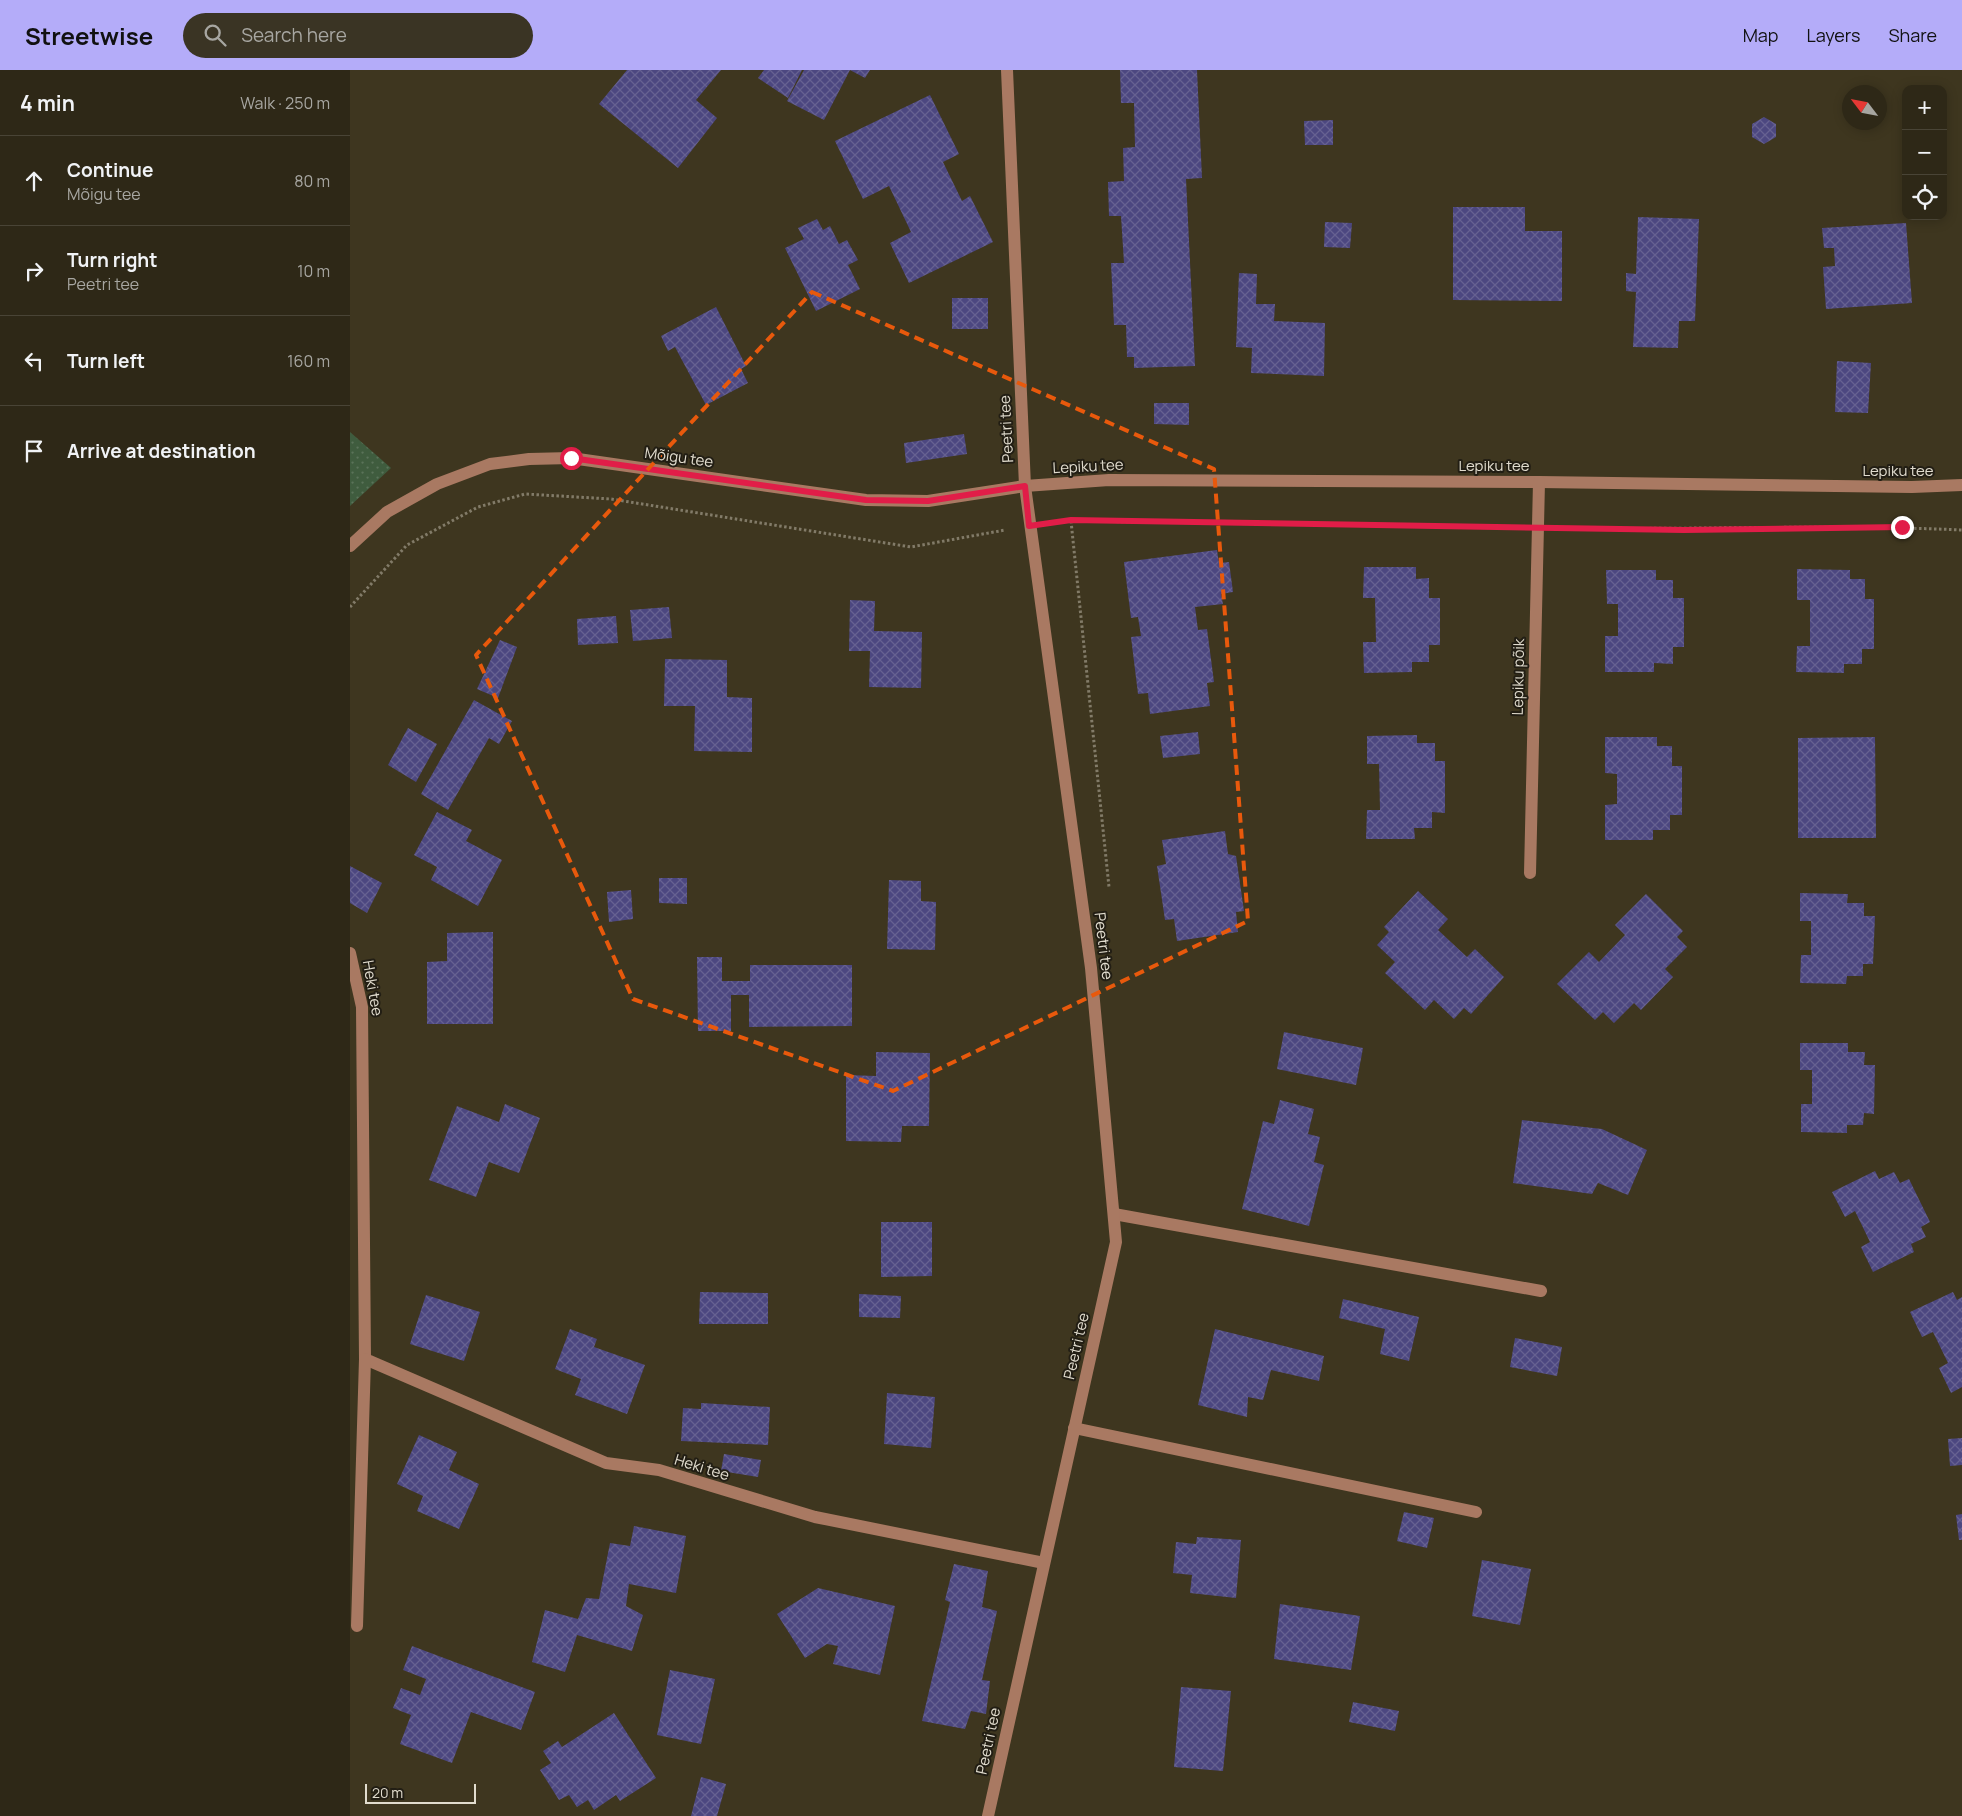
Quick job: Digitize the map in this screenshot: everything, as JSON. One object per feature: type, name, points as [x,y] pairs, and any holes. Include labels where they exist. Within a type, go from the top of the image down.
[{"type":"street","name":"Peetri tee","points":[[988,1816],[1116,1242],[1092,968],[1029,526],[1025,486],[1007,70]]},
{"type":"street","name":"Mõigu tee","points":[[350,546],[387,512],[437,484],[490,464],[529,458],[571,458],[866,500],[928,501],[1025,486]]},
{"type":"street","name":"Lepiku tee","points":[[1025,486],[1108,480],[1962,486]]},
{"type":"street","name":"Lepiku põik","points":[[1530,873],[1539,482]]},
{"type":"street","name":"Heki tee","points":[[350,953],[362,1007],[366,1358],[356,1626]]},
{"type":"street","points":[[1114,1214],[1540,1291]]},
{"type":"street","name":"Heki tee","points":[[366,1358],[606,1463],[659,1470],[815,1518],[1044,1563]]},
{"type":"street","points":[[1074,1428],[1476,1512]]},
{"type":"path","points":[[350,607],[407,545],[478,507],[525,494],[611,499],[911,547],[1071,520],[1684,530],[1902,527],[1962,530]]},
{"type":"path","points":[[1071,520],[1110,895]]},
{"type":"highlighted area","points":[[812,292],[1214,469],[1248,921],[893,1091],[633,999],[476,655]]},
{"type":"green space","points":[[350,432],[391,468],[350,506]]},
{"type":"building","points":[[627,70],[721,70],[696,100],[717,118],[678,168],[599,104]]},
{"type":"building","points":[[764,70],[802,70],[788,98],[758,78]]},
{"type":"building","points":[[804,70],[850,70],[824,120],[787,101]]},
{"type":"building","points":[[850,70],[870,70],[865,78]]},
{"type":"building","points":[[1120,70],[1197,70],[1202,178],[1186,179],[1195,366],[1134,368],[1134,357],[1127,357],[1126,325],[1114,325],[1111,263],[1124,263],[1121,216],[1109,216],[1108,182],[1124,181],[1123,148],[1135,147],[1134,103],[1121,103]]},
{"type":"building","points":[[930,95],[959,154],[943,162],[962,201],[970,196],[993,242],[909,283],[890,243],[911,232],[889,186],[863,199],[835,141]]},
{"type":"building","points":[[1764,117],[1776,124],[1776,137],[1764,144],[1752,137],[1752,124]]},
{"type":"building","points":[[1333,120],[1333,145],[1305,145],[1304,121]]},
{"type":"building","points":[[1453,207],[1525,207],[1525,231],[1562,231],[1562,301],[1453,300]]},
{"type":"building","points":[[1638,217],[1699,219],[1695,321],[1679,321],[1678,348],[1633,347],[1636,292],[1626,291],[1626,273],[1636,274]]},
{"type":"building","points":[[817,219],[823,230],[830,226],[839,244],[847,240],[858,260],[848,265],[860,289],[816,311],[785,248],[804,239],[798,228]]},
{"type":"building","points":[[1325,222],[1352,223],[1350,248],[1324,247]]},
{"type":"building","points":[[1906,223],[1912,303],[1826,309],[1823,267],[1835,266],[1834,248],[1824,248],[1822,228]]},
{"type":"building","points":[[1239,273],[1257,274],[1256,304],[1275,304],[1274,321],[1325,323],[1324,376],[1251,373],[1252,348],[1236,347]]},
{"type":"building","points":[[952,298],[988,298],[988,329],[952,329]]},
{"type":"building","points":[[716,307],[746,366],[741,369],[748,383],[706,405],[675,347],[668,351],[661,336]]},
{"type":"building","points":[[1837,361],[1871,363],[1868,413],[1835,412]]},
{"type":"building","points":[[1154,403],[1189,403],[1189,425],[1154,424]]},
{"type":"building","points":[[964,434],[967,454],[906,463],[904,443]]},
{"type":"building","points":[[1217,550],[1219,563],[1229,562],[1233,592],[1221,594],[1223,604],[1195,607],[1198,630],[1207,629],[1214,682],[1207,683],[1210,706],[1150,714],[1148,693],[1138,694],[1131,637],[1141,636],[1138,617],[1131,618],[1124,562]]},
{"type":"building","points":[[1364,567],[1416,567],[1416,579],[1429,578],[1429,598],[1440,598],[1440,645],[1429,645],[1429,662],[1412,662],[1412,672],[1364,673],[1363,642],[1376,642],[1375,598],[1363,598]]},
{"type":"building","points":[[1797,569],[1850,570],[1850,579],[1865,579],[1865,599],[1874,599],[1874,649],[1862,649],[1862,664],[1844,664],[1844,673],[1796,672],[1797,646],[1810,646],[1810,600],[1797,600]]},
{"type":"building","points":[[1606,570],[1656,570],[1656,580],[1673,580],[1673,598],[1684,598],[1684,647],[1673,647],[1673,664],[1654,663],[1654,672],[1605,672],[1605,636],[1618,636],[1618,604],[1607,604]]},
{"type":"building","points":[[850,600],[875,601],[874,631],[922,632],[921,688],[869,687],[870,651],[849,651]]},
{"type":"building","points":[[669,607],[672,638],[633,641],[630,610]]},
{"type":"building","points":[[616,616],[618,643],[578,645],[577,619]]},
{"type":"building","points":[[500,640],[517,647],[498,698],[477,689]]},
{"type":"building","points":[[665,659],[727,660],[727,697],[752,698],[752,752],[694,751],[695,706],[664,706]]},
{"type":"building","points":[[474,700],[512,721],[499,744],[489,738],[448,810],[421,794]]},
{"type":"building","points":[[408,728],[437,744],[416,782],[388,765]]},
{"type":"building","points":[[1198,732],[1200,754],[1163,758],[1160,736]]},
{"type":"building","points":[[1417,735],[1417,743],[1435,743],[1435,761],[1445,761],[1445,813],[1432,812],[1432,828],[1414,828],[1415,839],[1366,839],[1367,810],[1380,810],[1379,764],[1367,764],[1367,736]]},
{"type":"building","points":[[1605,737],[1657,737],[1657,746],[1672,746],[1672,766],[1682,766],[1682,815],[1670,815],[1670,830],[1653,830],[1653,840],[1605,840],[1605,805],[1617,804],[1617,774],[1605,773]]},
{"type":"building","points":[[1875,737],[1876,838],[1798,838],[1798,738]]},
{"type":"building","points":[[437,812],[472,830],[466,841],[502,860],[478,906],[431,880],[437,867],[414,855]]},
{"type":"building","points":[[1225,831],[1228,854],[1236,856],[1244,911],[1236,912],[1238,932],[1177,941],[1174,919],[1165,920],[1157,866],[1166,864],[1162,840]]},
{"type":"building","points":[[350,866],[382,883],[367,913],[350,903]]},
{"type":"building","points":[[659,878],[687,878],[687,904],[659,903]]},
{"type":"building","points":[[889,880],[921,881],[921,901],[936,902],[935,950],[887,949]]},
{"type":"building","points":[[631,890],[633,919],[609,922],[607,892]]},
{"type":"building","points":[[1418,891],[1448,919],[1438,930],[1467,957],[1475,949],[1504,977],[1471,1014],[1464,1008],[1454,1019],[1434,1000],[1425,1010],[1385,973],[1395,962],[1377,945],[1389,932],[1384,927]]},
{"type":"building","points":[[1800,893],[1848,894],[1847,903],[1864,903],[1864,916],[1875,916],[1873,964],[1863,964],[1863,976],[1847,976],[1846,984],[1800,983],[1801,955],[1811,955],[1811,921],[1800,921]]},
{"type":"building","points":[[1646,894],[1683,931],[1677,937],[1687,947],[1665,969],[1673,977],[1641,1010],[1634,1003],[1614,1023],[1603,1012],[1595,1020],[1557,984],[1589,952],[1599,962],[1625,935],[1615,925]]},
{"type":"building","points":[[493,932],[493,1024],[427,1024],[427,962],[447,961],[447,933]]},
{"type":"building","points":[[697,957],[722,957],[722,981],[750,981],[750,965],[852,965],[852,1026],[749,1027],[749,995],[731,995],[731,1031],[698,1031]]},
{"type":"building","points":[[1284,1032],[1363,1048],[1356,1085],[1277,1069]]},
{"type":"building","points":[[1800,1043],[1848,1043],[1848,1052],[1865,1052],[1864,1065],[1875,1065],[1874,1114],[1864,1113],[1863,1125],[1847,1125],[1847,1133],[1801,1132],[1801,1104],[1812,1104],[1812,1070],[1800,1070]]},
{"type":"building","points":[[876,1052],[930,1053],[929,1126],[902,1126],[901,1142],[846,1141],[846,1075],[876,1076]]},
{"type":"building","points":[[1280,1100],[1314,1109],[1308,1134],[1320,1137],[1314,1162],[1324,1165],[1309,1226],[1242,1209],[1263,1121],[1274,1124]]},
{"type":"building","points":[[505,1104],[540,1118],[519,1173],[489,1162],[476,1197],[429,1180],[457,1106],[499,1122]]},
{"type":"building","points":[[1522,1120],[1602,1129],[1647,1150],[1628,1195],[1598,1183],[1592,1194],[1513,1183]]},
{"type":"building","points":[[1875,1171],[1879,1179],[1894,1172],[1900,1183],[1909,1179],[1930,1222],[1921,1227],[1926,1237],[1911,1244],[1914,1252],[1873,1272],[1861,1247],[1870,1242],[1855,1211],[1845,1217],[1832,1192]]},
{"type":"building","points":[[881,1222],[932,1222],[932,1276],[881,1277]]},
{"type":"building","points":[[700,1292],[768,1293],[768,1324],[699,1324]]},
{"type":"building","points":[[1953,1292],[1957,1300],[1962,1297],[1962,1387],[1951,1393],[1939,1368],[1948,1363],[1933,1332],[1922,1337],[1910,1312]]},
{"type":"building","points":[[859,1294],[901,1296],[900,1318],[859,1317]]},
{"type":"building","points":[[426,1295],[480,1312],[464,1361],[410,1344]]},
{"type":"building","points":[[1343,1299],[1419,1317],[1409,1361],[1380,1354],[1385,1329],[1339,1318]]},
{"type":"building","points":[[570,1329],[597,1339],[594,1347],[645,1365],[627,1414],[575,1395],[581,1379],[555,1369]]},
{"type":"building","points":[[1215,1329],[1324,1356],[1319,1381],[1271,1370],[1263,1400],[1248,1397],[1247,1417],[1198,1405]]},
{"type":"building","points":[[1515,1338],[1562,1347],[1557,1376],[1510,1367]]},
{"type":"building","points":[[887,1393],[935,1397],[931,1448],[884,1444]]},
{"type":"building","points":[[701,1403],[770,1407],[768,1445],[681,1441],[683,1408],[701,1409]]},
{"type":"building","points":[[419,1435],[457,1452],[449,1470],[479,1484],[459,1529],[417,1511],[423,1496],[397,1484]]},
{"type":"building","points":[[1962,1438],[1962,1465],[1950,1466],[1948,1439]]},
{"type":"building","points":[[724,1454],[761,1460],[758,1477],[721,1471]]},
{"type":"building","points":[[1404,1512],[1434,1518],[1427,1548],[1397,1541]]},
{"type":"building","points":[[1962,1514],[1962,1540],[1959,1540],[1956,1515]]},
{"type":"building","points":[[634,1526],[686,1536],[676,1593],[629,1584],[626,1606],[643,1615],[632,1651],[577,1635],[565,1672],[532,1662],[545,1610],[578,1619],[586,1598],[599,1599],[610,1543],[630,1546]]},
{"type":"building","points":[[1197,1537],[1241,1540],[1236,1598],[1190,1593],[1192,1575],[1173,1573],[1176,1542],[1196,1544]]},
{"type":"building","points":[[1482,1560],[1531,1569],[1520,1625],[1472,1616]]},
{"type":"building","points":[[954,1564],[988,1571],[982,1607],[997,1611],[982,1680],[990,1681],[986,1714],[971,1711],[965,1729],[922,1721],[950,1602],[945,1600]]},
{"type":"building","points":[[818,1588],[895,1606],[880,1675],[833,1664],[838,1646],[827,1644],[805,1658],[777,1614]]},
{"type":"building","points":[[1280,1604],[1360,1616],[1351,1670],[1274,1659]]},
{"type":"building","points":[[412,1646],[535,1692],[521,1730],[471,1712],[452,1763],[400,1744],[411,1715],[393,1708],[401,1688],[420,1695],[426,1679],[403,1670]]},
{"type":"building","points":[[670,1670],[715,1679],[701,1744],[657,1735]]},
{"type":"building","points":[[1181,1687],[1231,1691],[1223,1771],[1174,1767]]},
{"type":"building","points":[[1353,1702],[1399,1711],[1395,1731],[1349,1722]]},
{"type":"building","points":[[614,1713],[656,1778],[620,1801],[616,1795],[594,1810],[588,1800],[577,1807],[569,1795],[559,1800],[540,1770],[551,1763],[543,1751],[558,1741],[562,1747]]},
{"type":"building","points":[[701,1777],[726,1784],[717,1816],[691,1816]]},
{"type":"route","points":[[571,458],[866,500],[928,501],[1025,486],[1029,526],[1071,520],[1684,530],[1902,527]]}]
